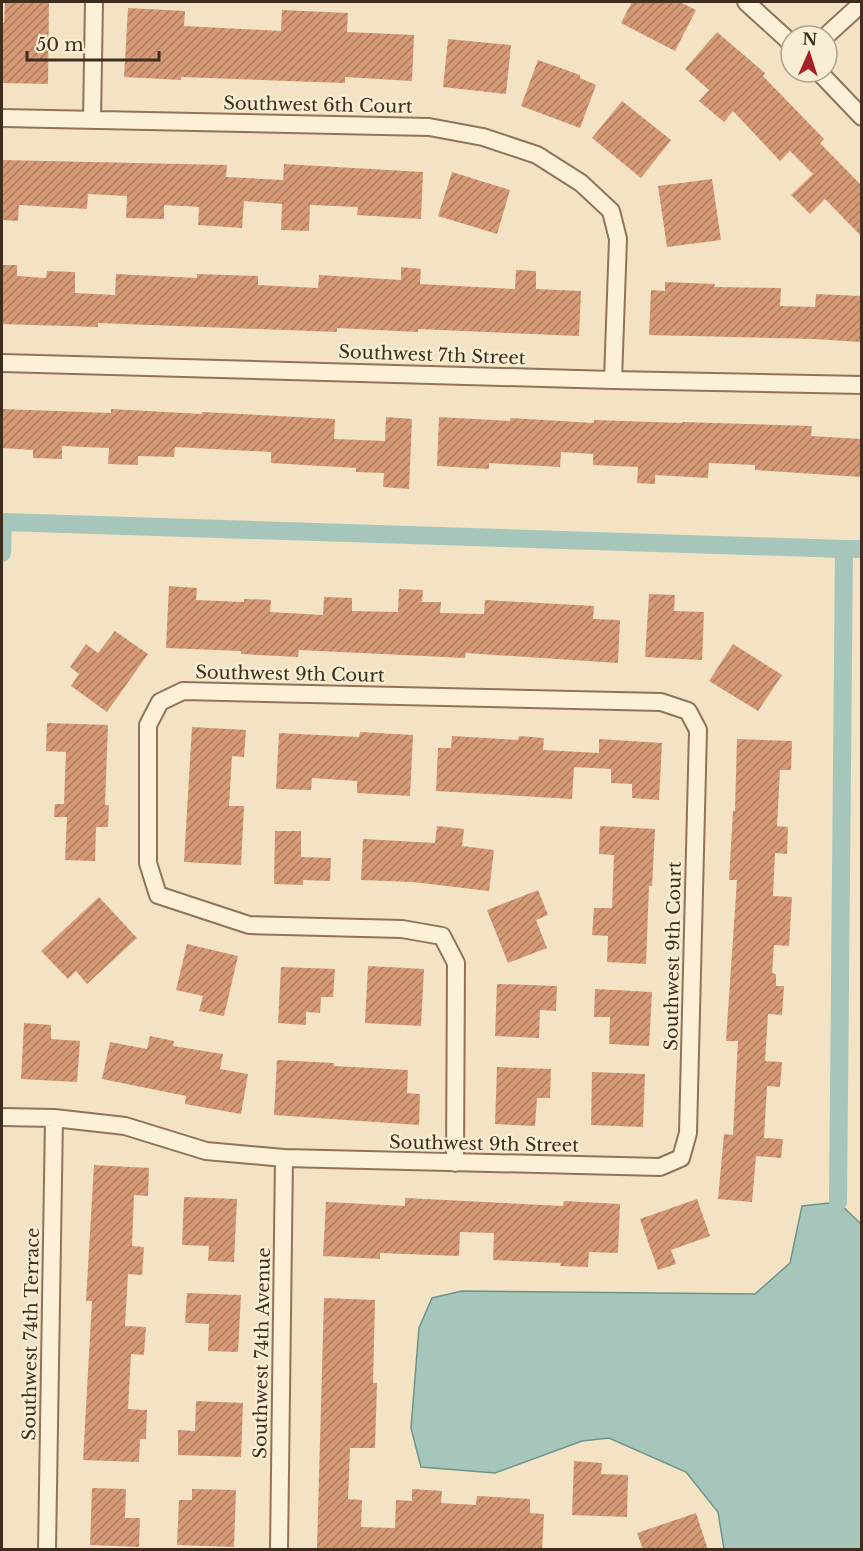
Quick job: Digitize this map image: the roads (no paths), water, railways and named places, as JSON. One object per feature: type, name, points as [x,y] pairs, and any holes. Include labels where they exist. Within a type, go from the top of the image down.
[{"type":"street","points":[[92,120],[94,2]]},
{"type":"street","points":[[746,2],[779,32]]},
{"type":"street","points":[[839,24],[861,3]]},
{"type":"street","points":[[830,84],[861,117]]},
{"type":"street","name":"Southwest 6th Court","points":[[2,118],[429,127],[483,137],[537,154],[581,183],[611,211],[618,239],[613,380]]},
{"type":"street","name":"Southwest 7th Street","points":[[2,363],[861,385]]},
{"type":"street","name":"Southwest 9th Court","points":[[455,1163],[456,963],[442,936],[402,928],[249,926],[158,895],[148,863],[148,726],[160,702],[183,691],[195,691],[661,702],[688,711],[698,730],[688,1133],[681,1158]]},
{"type":"street","points":[[2,1117],[54,1118]]},
{"type":"street","name":"Southwest 9th Street","points":[[54,1118],[125,1126],[206,1151],[284,1158],[660,1167],[681,1158]]},
{"type":"street","name":"Southwest 74th Terrace","points":[[47,1550],[54,1118]]},
{"type":"street","name":"Southwest 74th Avenue","points":[[279,1550],[284,1158]]},
{"type":"water","points":[[838,1202],[861,1224],[861,1549],[724,1549],[718,1512],[686,1472],[609,1438],[582,1441],[495,1473],[421,1467],[411,1428],[419,1328],[432,1298],[462,1291],[755,1294],[790,1263],[802,1206]]},
{"type":"waterway","points":[[2,553],[3,522],[844,549]]},
{"type":"waterway","points":[[838,1202],[844,549],[862,549]]}]
